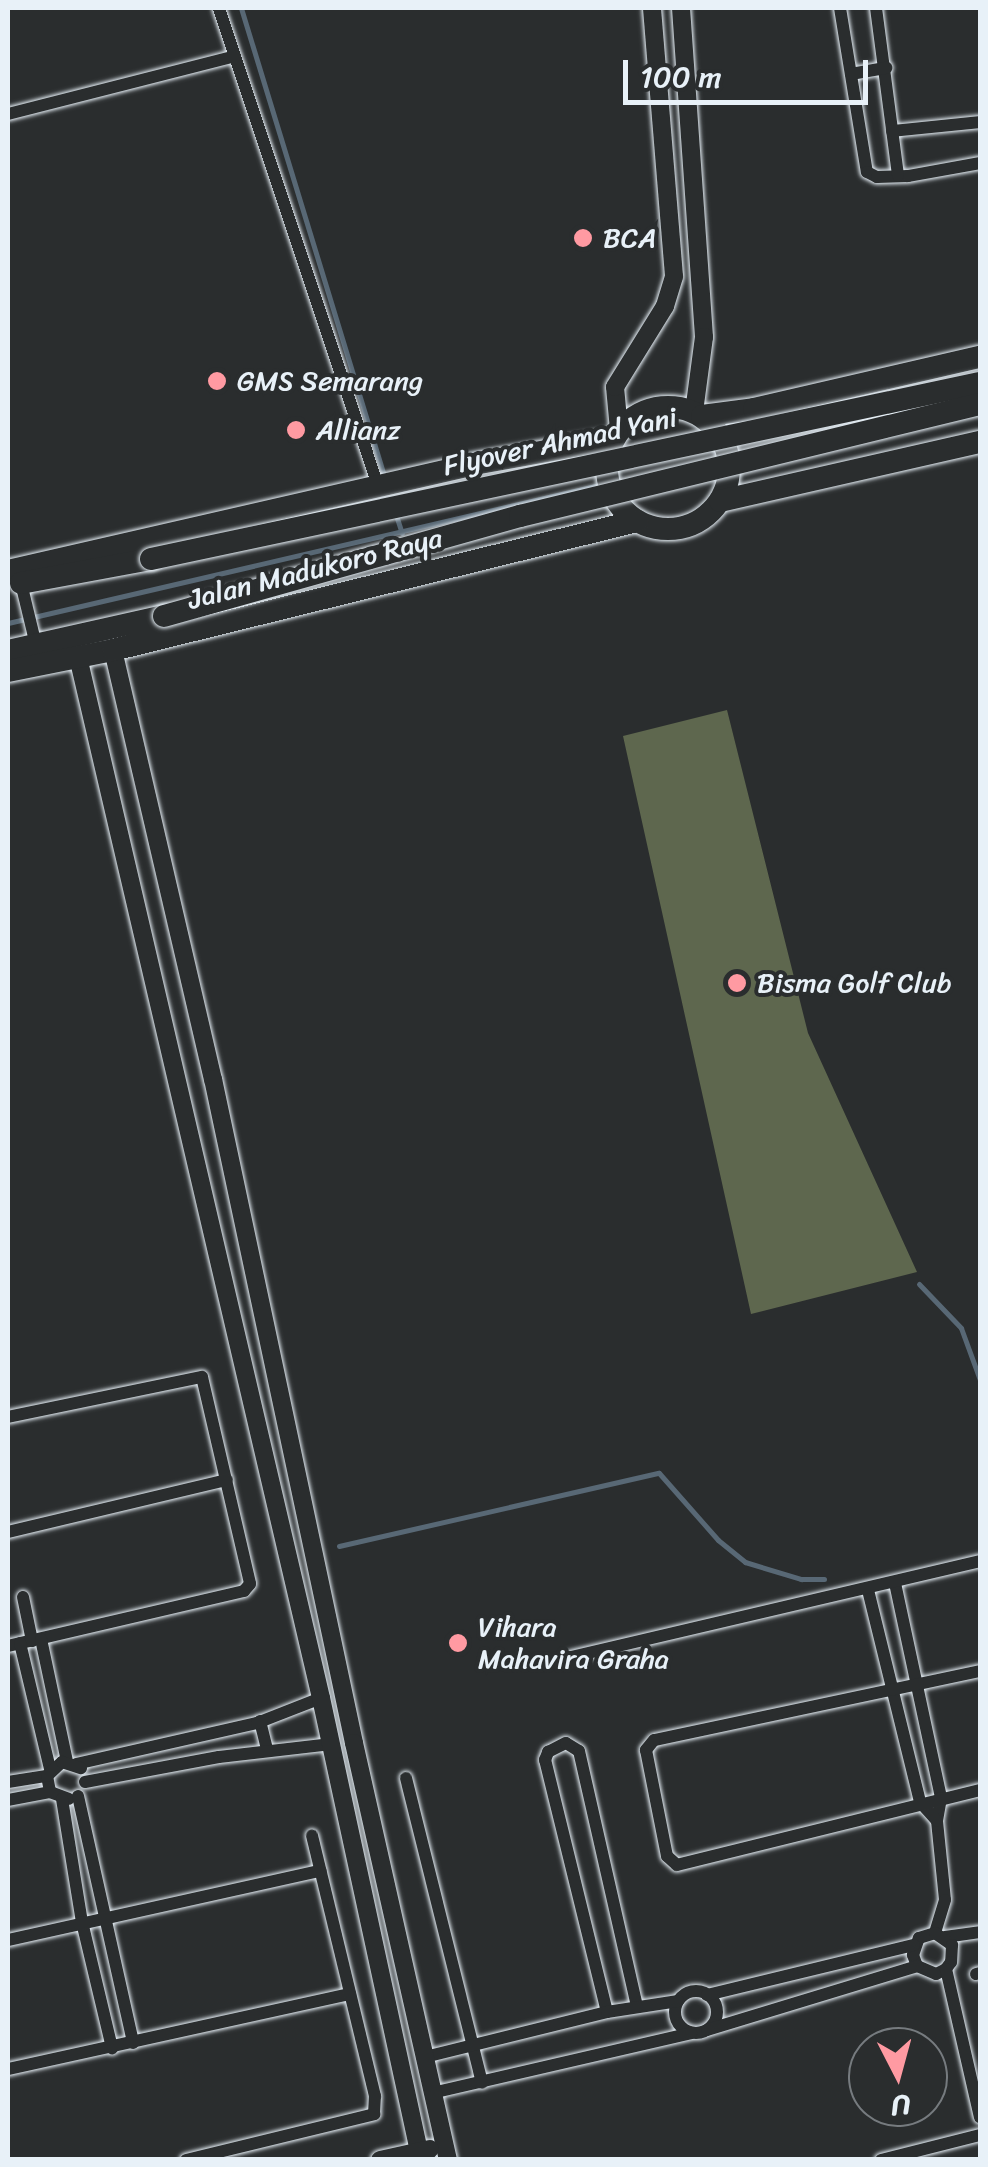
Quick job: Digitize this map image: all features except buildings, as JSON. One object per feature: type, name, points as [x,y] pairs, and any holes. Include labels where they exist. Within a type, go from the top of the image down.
[{"type":"highway","points":[[15,583],[391,483],[614,442],[654,408],[698,414],[766,407],[980,357]]},
{"type":"highway","name":"Flyover Ahmad Yani","points":[[15,583],[151,558],[980,383]]},
{"type":"highway","name":"Flyover Ahmad Yani","points":[[164,616],[539,511],[980,404]]},
{"type":"highway","points":[[614,442],[612,493],[636,521],[679,528],[708,515],[720,502],[730,471],[720,435],[698,414]]},
{"type":"highway","points":[[720,502],[980,442]]},
{"type":"highway","name":"Jalan Madukoro Raya","points":[[8,671],[113,650],[636,521]]},
{"type":"highway","name":"Jalan Madukoro Raya","points":[[8,652],[35,638],[164,616]]},
{"type":"street","points":[[219,8],[391,483]]},
{"type":"street","points":[[614,442],[614,387],[665,306],[674,276],[652,8]]},
{"type":"street","points":[[681,8],[704,337],[698,414]]},
{"type":"street","points":[[840,8],[866,172],[877,177],[898,176],[980,163]]},
{"type":"street","points":[[876,8],[898,176]]},
{"type":"street","points":[[8,114],[235,56]]},
{"type":"street","points":[[851,74],[886,68]]},
{"type":"street","points":[[892,131],[980,122]]},
{"type":"street","points":[[15,583],[35,638]]},
{"type":"street","points":[[113,650],[221,1117],[354,1743],[447,2153],[380,2160]]},
{"type":"street","points":[[78,657],[321,1698],[420,2155]]},
{"type":"street","points":[[8,1417],[200,1376],[206,1384],[249,1588],[25,1642]]},
{"type":"street","points":[[8,1532],[227,1480]]},
{"type":"street","points":[[571,1656],[980,1561]]},
{"type":"street","points":[[895,1583],[941,1798],[938,1821],[946,1900],[940,1935],[954,1954],[946,1969],[980,2117]]},
{"type":"street","points":[[868,1590],[920,1802],[938,1821]]},
{"type":"street","points":[[24,1597],[25,1642],[49,1773],[112,2048]]},
{"type":"street","points":[[25,1642],[72,1762],[86,1782]]},
{"type":"street","points":[[980,1671],[651,1742],[646,1750],[666,1856],[682,1865],[920,1802],[980,1790]]},
{"type":"street","points":[[8,1782],[49,1773],[72,1762],[260,1721],[321,1698]]},
{"type":"street","points":[[260,1721],[267,1750]]},
{"type":"street","points":[[213,1733],[219,1757]]},
{"type":"street","points":[[607,2012],[545,1760],[548,1752],[566,1743],[580,1751],[636,2006]]},
{"type":"street","points":[[133,2043],[78,1796],[86,1782],[219,1757],[331,1744]]},
{"type":"street","points":[[406,1778],[482,2083]]},
{"type":"street","points":[[8,1800],[78,1796]]},
{"type":"street","points":[[186,2160],[374,2114],[374,2096],[312,1836]]},
{"type":"street","points":[[8,1940],[320,1871]]},
{"type":"street","points":[[426,2057],[607,2012],[678,2002],[690,1992],[706,1995],[940,1935],[980,1932]]},
{"type":"street","points":[[914,1944],[916,1966]]},
{"type":"street","points":[[432,2093],[707,2030],[916,1966]]},
{"type":"street","points":[[916,1966],[925,1972],[946,1969]]},
{"type":"street","points":[[8,2069],[350,1994]]},
{"type":"street","points":[[706,1995],[713,2000],[716,2016],[707,2030]]},
{"type":"street","points":[[678,2002],[675,2017],[691,2032]]},
{"type":"street","points":[[881,2160],[980,2134]]},
{"type":"green space","name":"Bisma Golf Club","points":[[727,710],[808,1033],[917,1272],[751,1314],[623,736]]},
{"type":"waterway","points":[[241,8],[385,478]]},
{"type":"waterway","points":[[8,623],[613,482]]},
{"type":"waterway","points":[[395,512],[402,533]]},
{"type":"waterway","points":[[919,1284],[961,1328],[980,1380]]},
{"type":"waterway","points":[[339,1546],[659,1473],[718,1540],[745,1562],[801,1579],[824,1579]]},
{"type":"place","name":"BCA","points":[[583,238]]},
{"type":"place","name":"GMS Semarang","points":[[217,381]]},
{"type":"place","name":"Allianz","points":[[296,430]]},
{"type":"place","name":"Bisma Golf Club","points":[[737,983]]},
{"type":"place","name":"Vihara Mahavira Graha","points":[[458,1643]]}]
